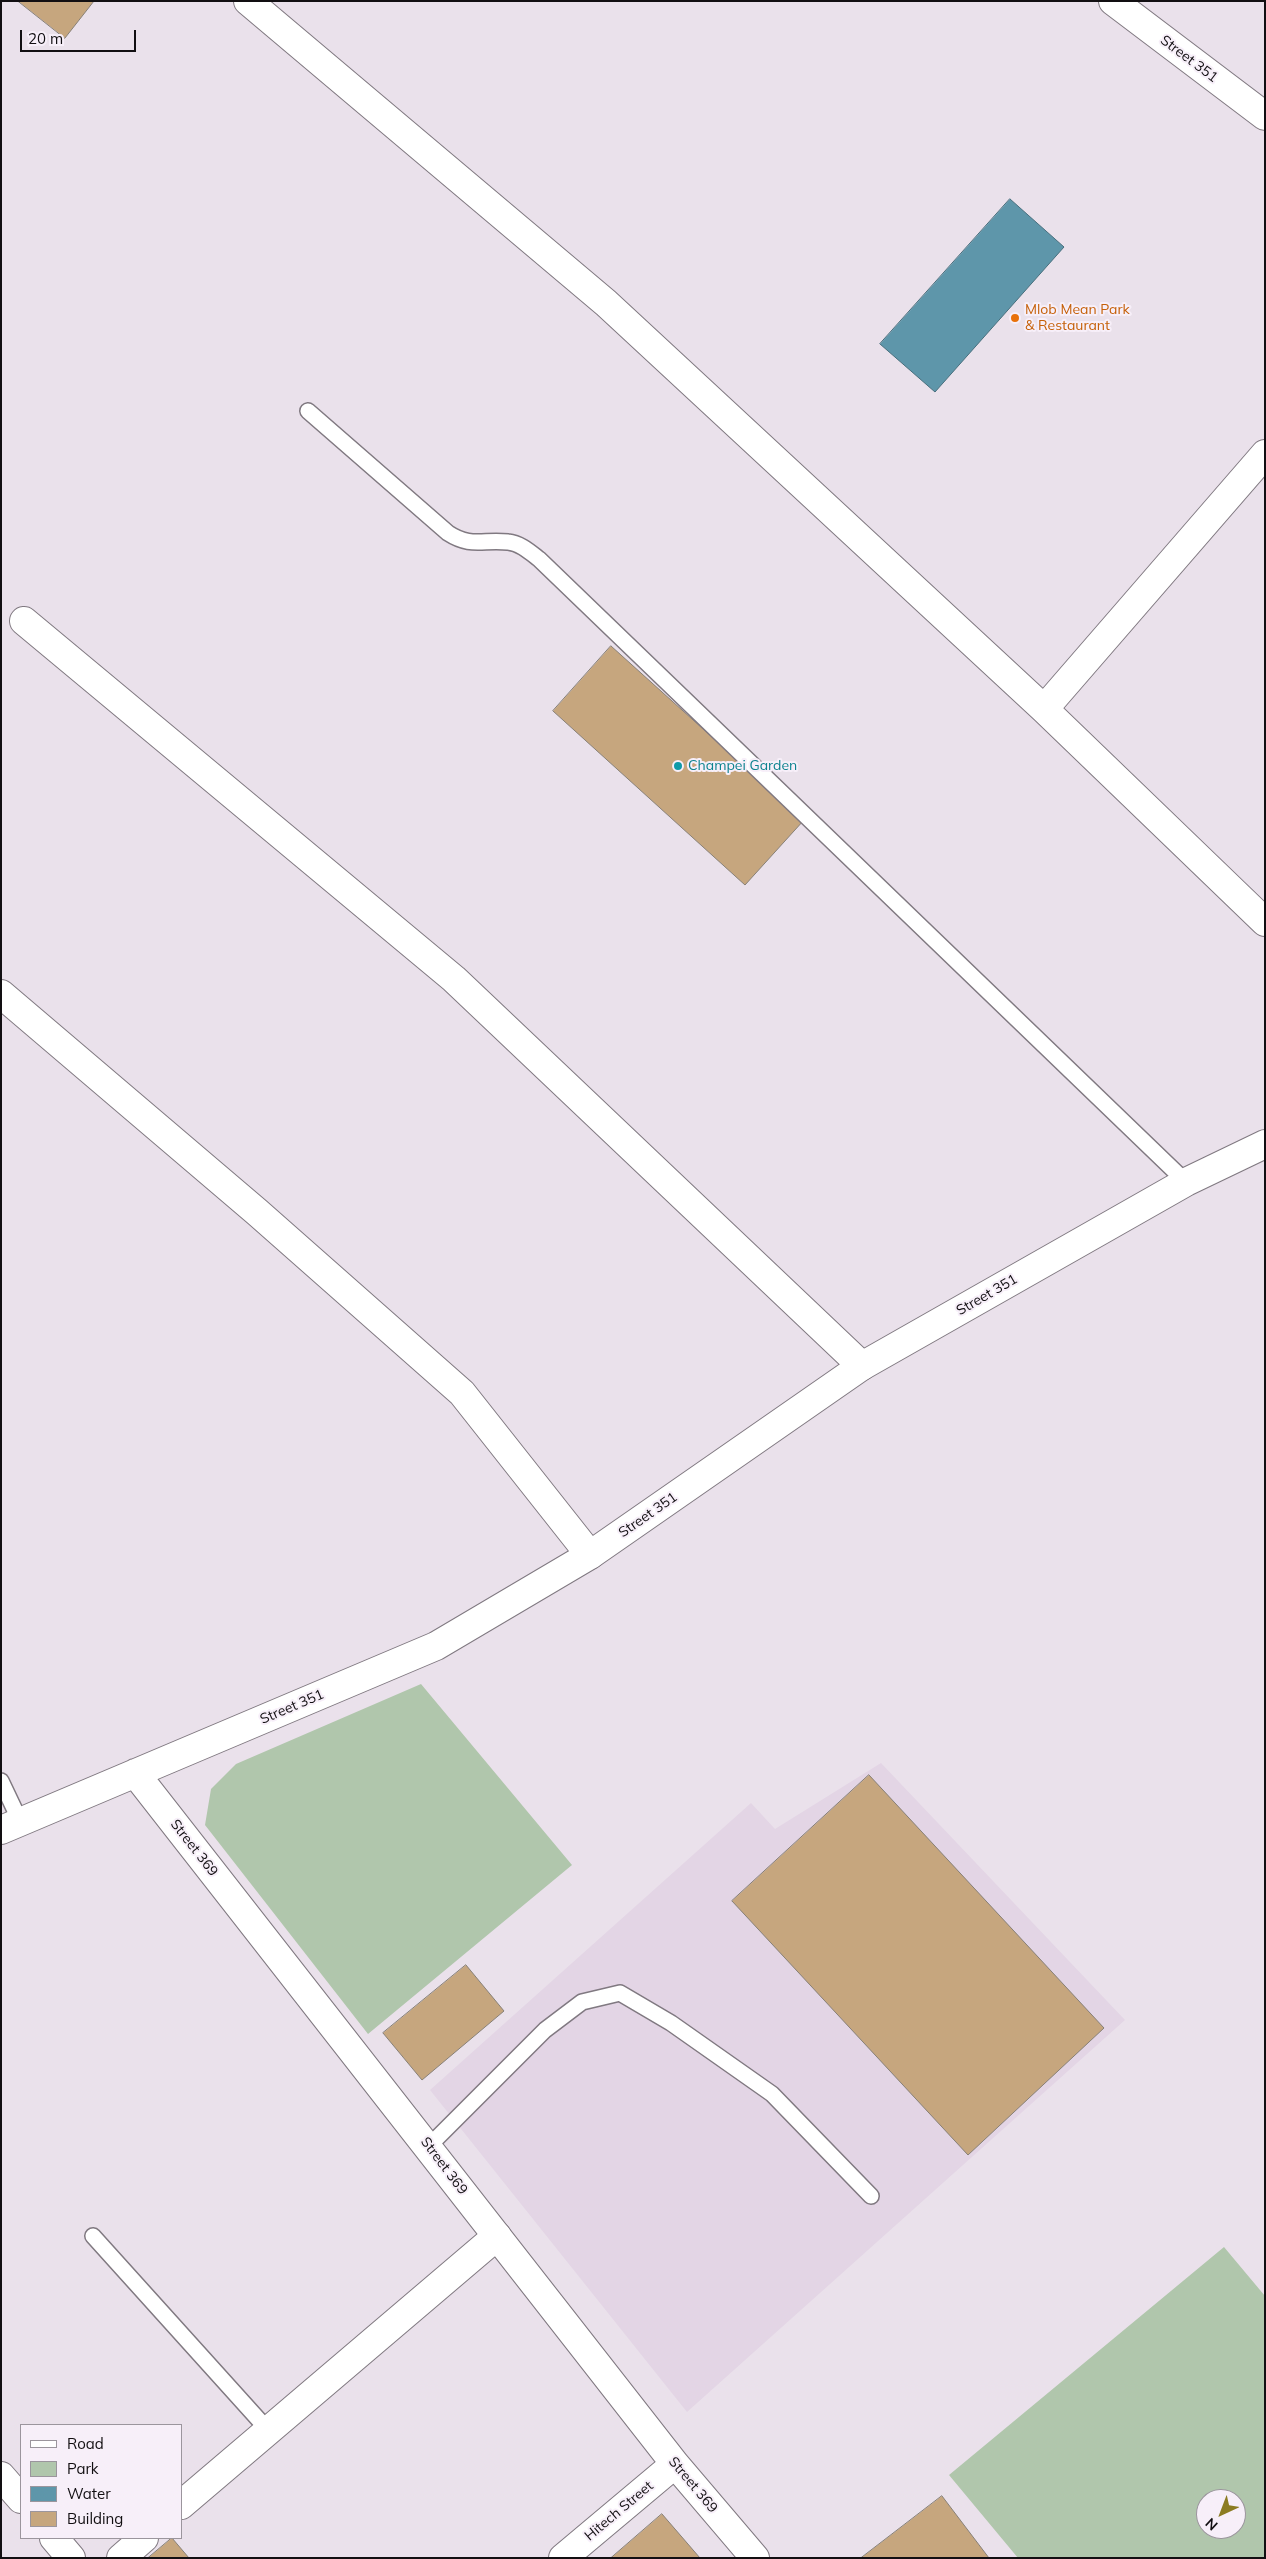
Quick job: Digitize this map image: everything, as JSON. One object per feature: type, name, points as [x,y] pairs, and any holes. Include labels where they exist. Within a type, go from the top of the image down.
[{"type":"street","points":[[248,1],[606,303],[1044,709],[1265,922]]},
{"type":"street","name":"Street 351","points":[[1113,1],[1265,116]]},
{"type":"street","points":[[1044,709],[1265,454]]},
{"type":"street","points":[[24,620],[454,979],[862,1366]]},
{"type":"street","points":[[1,994],[257,1212],[462,1393],[590,1555]]},
{"type":"street","name":"Street 351","points":[[11,1825],[436,1646],[590,1555],[862,1366],[1186,1182],[1265,1144]]},
{"type":"street","name":"Street 369","points":[[135,1773],[429,2146],[675,2464],[755,2558]]},
{"type":"street","points":[[182,2504],[497,2236]]},
{"type":"street","name":"Hitech Street","points":[[563,2558],[675,2464]]},
{"type":"street","points":[[1,2476],[20,2498]]},
{"type":"street","points":[[55,2539],[71,2558]]},
{"type":"street","points":[[121,2558],[143,2539]]},
{"type":"lane","points":[[308,411],[448,533],[460,541],[473,543],[510,542],[525,548],[539,559],[1186,1182]]},
{"type":"lane","points":[[1,1781],[11,1825]]},
{"type":"lane","points":[[429,2146],[545,2030],[582,2002],[620,1993],[671,2023],[772,2094],[870,2196]]},
{"type":"lane","points":[[93,2236],[268,2430]]},
{"type":"shaded area","points":[[881,1763],[1125,2020],[687,2412],[430,2090],[751,1803],[775,1829]]},
{"type":"green space","points":[[421,1684],[572,1865],[368,2034],[205,1825],[211,1789],[236,1764]]},
{"type":"green space","points":[[1224,2247],[1265,2296],[1265,2558],[1018,2558],[949,2475]]},
{"type":"water","points":[[1010,199],[1064,247],[935,392],[880,344]]},
{"type":"building","points":[[18,1],[94,1],[65,38]]},
{"type":"building","name":"Champei Garden","points":[[611,646],[804,820],[745,885],[553,711]]},
{"type":"building","points":[[869,1775],[1104,2028],[968,2155],[732,1901]]},
{"type":"building","points":[[466,1965],[504,2011],[422,2080],[383,2033]]},
{"type":"building","points":[[942,2496],[989,2558],[861,2558]]},
{"type":"building","points":[[662,2514],[700,2558],[611,2558]]},
{"type":"building","points":[[173,2539],[189,2558],[148,2558]]},
{"type":"place","name":"Mlob Mean Park & Restaurant","points":[[1015,318]]},
{"type":"place","name":"Champei Garden","points":[[678,766]]}]
